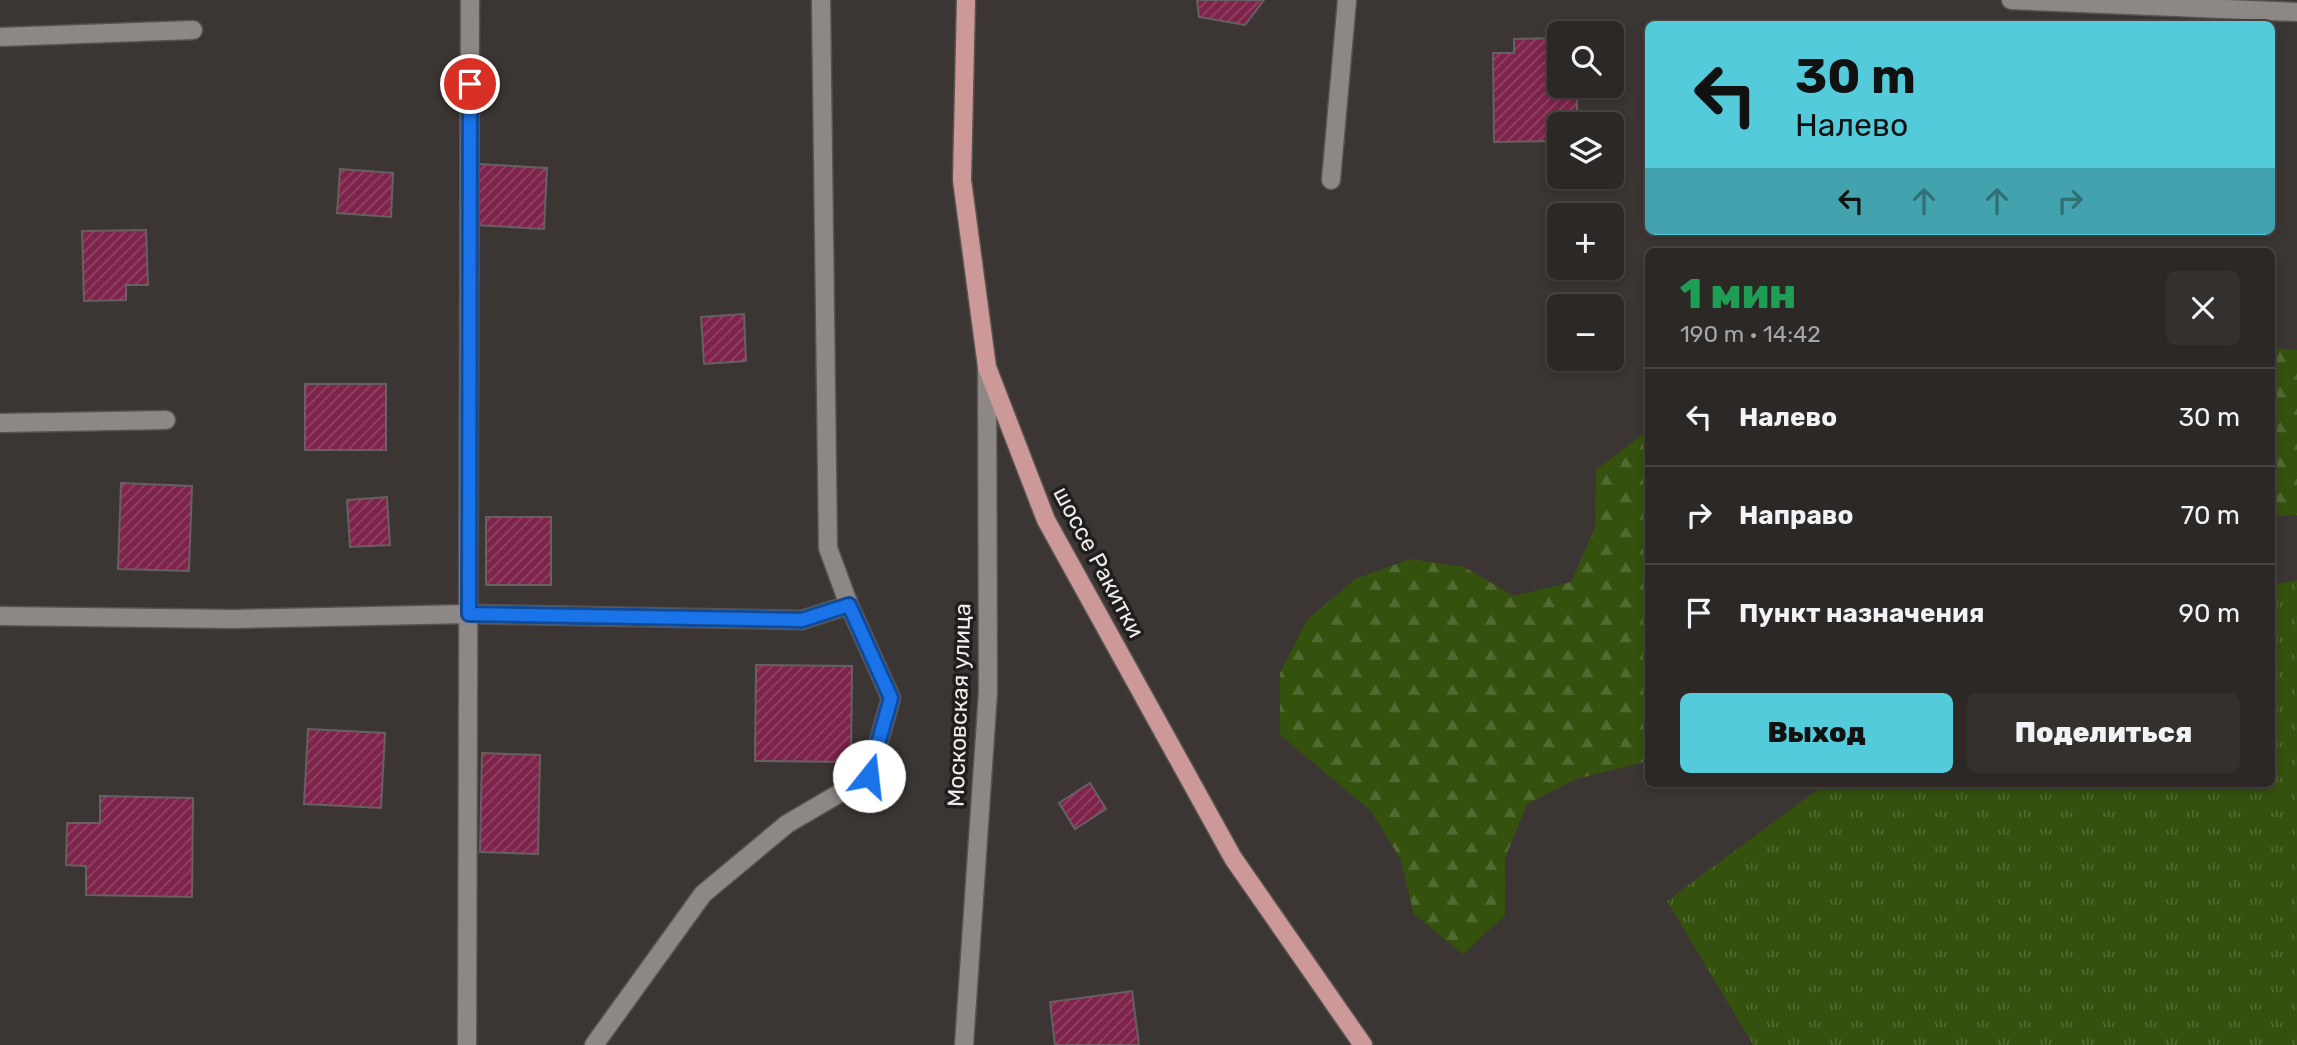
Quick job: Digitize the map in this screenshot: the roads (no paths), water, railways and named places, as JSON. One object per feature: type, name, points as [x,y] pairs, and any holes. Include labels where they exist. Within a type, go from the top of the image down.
[{"type":"main road","name":"шоссе Ракитки","points":[[966,0],[962,180],[987,367],[1045,520],[1233,858],[1363,1045]]},
{"type":"street","points":[[467,1045],[470,0]]},
{"type":"street","points":[[594,1045],[703,894],[786,824],[869,776],[891,698],[849,605],[828,548],[821,0]]},
{"type":"street","points":[[1331,180],[1347,0]]},
{"type":"street","points":[[2011,0],[2297,12]]},
{"type":"street","points":[[0,37],[193,30]]},
{"type":"street","name":"Московская улица","points":[[964,1045],[988,692],[987,367]]},
{"type":"street","points":[[0,423],[166,420]]},
{"type":"street","points":[[0,616],[234,619],[469,614],[802,620],[849,605]]}]
